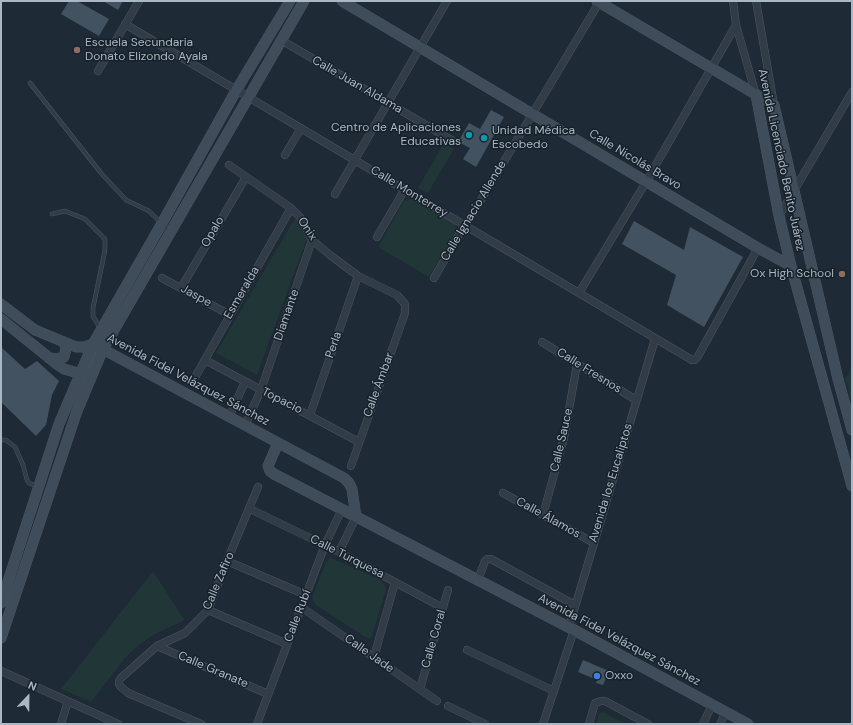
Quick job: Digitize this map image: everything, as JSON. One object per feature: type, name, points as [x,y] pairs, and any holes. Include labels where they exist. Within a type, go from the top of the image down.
[{"type":"street","points":[[98,70],[139,1]]},
{"type":"street","points":[[2,597],[60,424],[79,374],[93,344],[237,89],[290,1]]},
{"type":"street","points":[[1,638],[77,411],[103,349],[304,1]]},
{"type":"street","name":"Calle Nicolás Bravo","points":[[342,1],[646,182],[791,266]]},
{"type":"street","points":[[335,194],[447,1]]},
{"type":"street","points":[[599,1],[756,96],[774,105]]},
{"type":"street","name":"Calle Ignacio Allende","points":[[434,278],[599,1]]},
{"type":"street","name":"Avenida Licenciado Benito Juárez","points":[[733,1],[736,25],[756,96],[779,216],[791,266],[852,486]]},
{"type":"street","name":"Avenida Licenciado Benito Juárez","points":[[756,1],[774,105],[838,379],[852,430]]},
{"type":"street","name":"Calle Monterrey","points":[[126,24],[692,360],[697,358],[758,248]]},
{"type":"street","points":[[579,293],[646,182],[736,25]]},
{"type":"street","name":"Calle Juan Aldama","points":[[281,40],[453,141]]},
{"type":"street","points":[[779,216],[852,92]]},
{"type":"street","points":[[285,155],[301,128]]},
{"type":"street","name":"Onix","points":[[229,165],[291,208],[300,217],[312,240],[330,256],[358,276],[397,295],[405,304]]},
{"type":"street","name":"Opalo","points":[[181,288],[246,177]]},
{"type":"street","points":[[377,237],[405,189]]},
{"type":"street","name":"Esmeralda","points":[[194,379],[291,208]]},
{"type":"street","name":"Diamante","points":[[245,425],[261,390],[312,240]]},
{"type":"street","name":"Perla","points":[[310,415],[358,276]]},
{"type":"street","name":"Jaspe","points":[[162,278],[230,315]]},
{"type":"street","name":"Avenida Fidel Velázquez Sánchez","points":[[1,304],[29,327],[80,348],[93,344],[348,481],[352,488],[356,517]]},
{"type":"street","name":"Calle Ámbar","points":[[351,466],[405,313],[405,304]]},
{"type":"street","points":[[1,319],[64,369],[91,376]]},
{"type":"street","name":"Avenida los Eucaliptos","points":[[543,724],[554,691],[571,629],[575,605],[655,339]]},
{"type":"street","points":[[49,358],[57,359],[64,356],[66,349],[64,342]]},
{"type":"street","name":"Calle Fresnos","points":[[542,342],[636,400]]},
{"type":"street","name":"Topacio","points":[[205,360],[359,442]]},
{"type":"street","name":"Calle Sauce","points":[[543,515],[564,438],[577,364]]},
{"type":"street","points":[[229,417],[245,382]]},
{"type":"street","name":"Avenida Fidel Velázquez Sánchez","points":[[278,443],[268,466],[270,471],[748,724]]},
{"type":"street","name":"Calle Zafiro","points":[[201,724],[128,693],[119,684],[121,678],[157,646],[185,633],[208,610],[258,487]]},
{"type":"street","name":"Calle Álamos","points":[[503,493],[594,543]]},
{"type":"street","name":"Calle Turquesa","points":[[250,509],[339,552],[443,608]]},
{"type":"street","name":"Calle Rubí","points":[[257,724],[325,545],[342,509]]},
{"type":"street","points":[[339,552],[356,517]]},
{"type":"street","name":"Avenida Fidel Velázquez Sánchez","points":[[478,580],[485,561],[487,559],[491,559],[575,605]]},
{"type":"street","points":[[227,561],[306,595]]},
{"type":"street","points":[[374,657],[395,582]]},
{"type":"street","name":"Calle Coral","points":[[420,689],[448,590]]},
{"type":"street","name":"Calle Jade","points":[[301,607],[437,701]]},
{"type":"street","points":[[208,610],[287,644]]},
{"type":"street","name":"Calle Granate","points":[[157,646],[268,694]]},
{"type":"street","points":[[467,650],[554,691]]},
{"type":"street","points":[[1,671],[118,724]]},
{"type":"street","points":[[589,724],[596,703],[599,701],[605,702],[648,724]]},
{"type":"street","points":[[61,724],[68,702]]},
{"type":"street","points":[[703,724],[712,705]]},
{"type":"street","points":[[448,706],[485,724]]},
{"type":"street","points":[[720,724],[726,712]]},
{"type":"lane","points":[[30,83],[101,173],[126,200],[149,211],[161,225],[170,232]]},
{"type":"lane","points":[[52,214],[65,211],[85,219],[105,239],[105,250],[93,308],[93,316],[101,329],[110,335]]},
{"type":"lane","points":[[1,440],[6,440],[15,447],[23,465],[27,480],[29,483],[38,487]]},
{"type":"green space","points":[[444,143],[454,149],[428,193],[418,188]]},
{"type":"green space","points":[[411,199],[455,224],[456,231],[429,277],[378,247],[404,201]]},
{"type":"green space","points":[[295,218],[307,238],[257,375],[216,353]]},
{"type":"green space","points":[[852,366],[852,403],[845,379]]},
{"type":"green space","points":[[331,558],[379,579],[385,585],[386,590],[372,636],[370,638],[365,637],[316,605],[313,601],[313,595],[326,562]]},
{"type":"green space","points":[[153,571],[185,620],[155,634],[139,645],[126,657],[91,702],[61,689]]},
{"type":"green space","points":[[603,712],[626,724],[596,724],[599,714]]},
{"type":"building","points":[[69,1],[77,1],[109,19],[99,36],[61,14]]},
{"type":"building","points":[[103,1],[123,1],[118,10]]},
{"type":"building","name":"Unidad Médica Escobedo","points":[[491,110],[504,117],[476,167],[463,159],[470,148],[458,142],[469,123],[480,129]]},
{"type":"building","points":[[634,221],[684,250],[690,227],[743,257],[704,327],[667,305],[676,275],[622,244]]},
{"type":"building","points":[[1,347],[25,369],[37,361],[59,381],[52,395],[46,425],[36,436],[1,402]]},
{"type":"building","name":"Oxxo","points":[[583,660],[609,671],[603,685],[596,683],[597,680],[578,672]]},
{"type":"place","name":"Escuela Secundaria Donato Elizondo Ayala","points":[[77,50]]},
{"type":"place","name":"Centro de Aplicaciones Educativas","points":[[469,135]]},
{"type":"place","name":"Unidad Médica Escobedo","points":[[484,138]]},
{"type":"place","name":"Ox High School","points":[[842,274]]},
{"type":"place","name":"Oxxo","points":[[597,676]]}]
